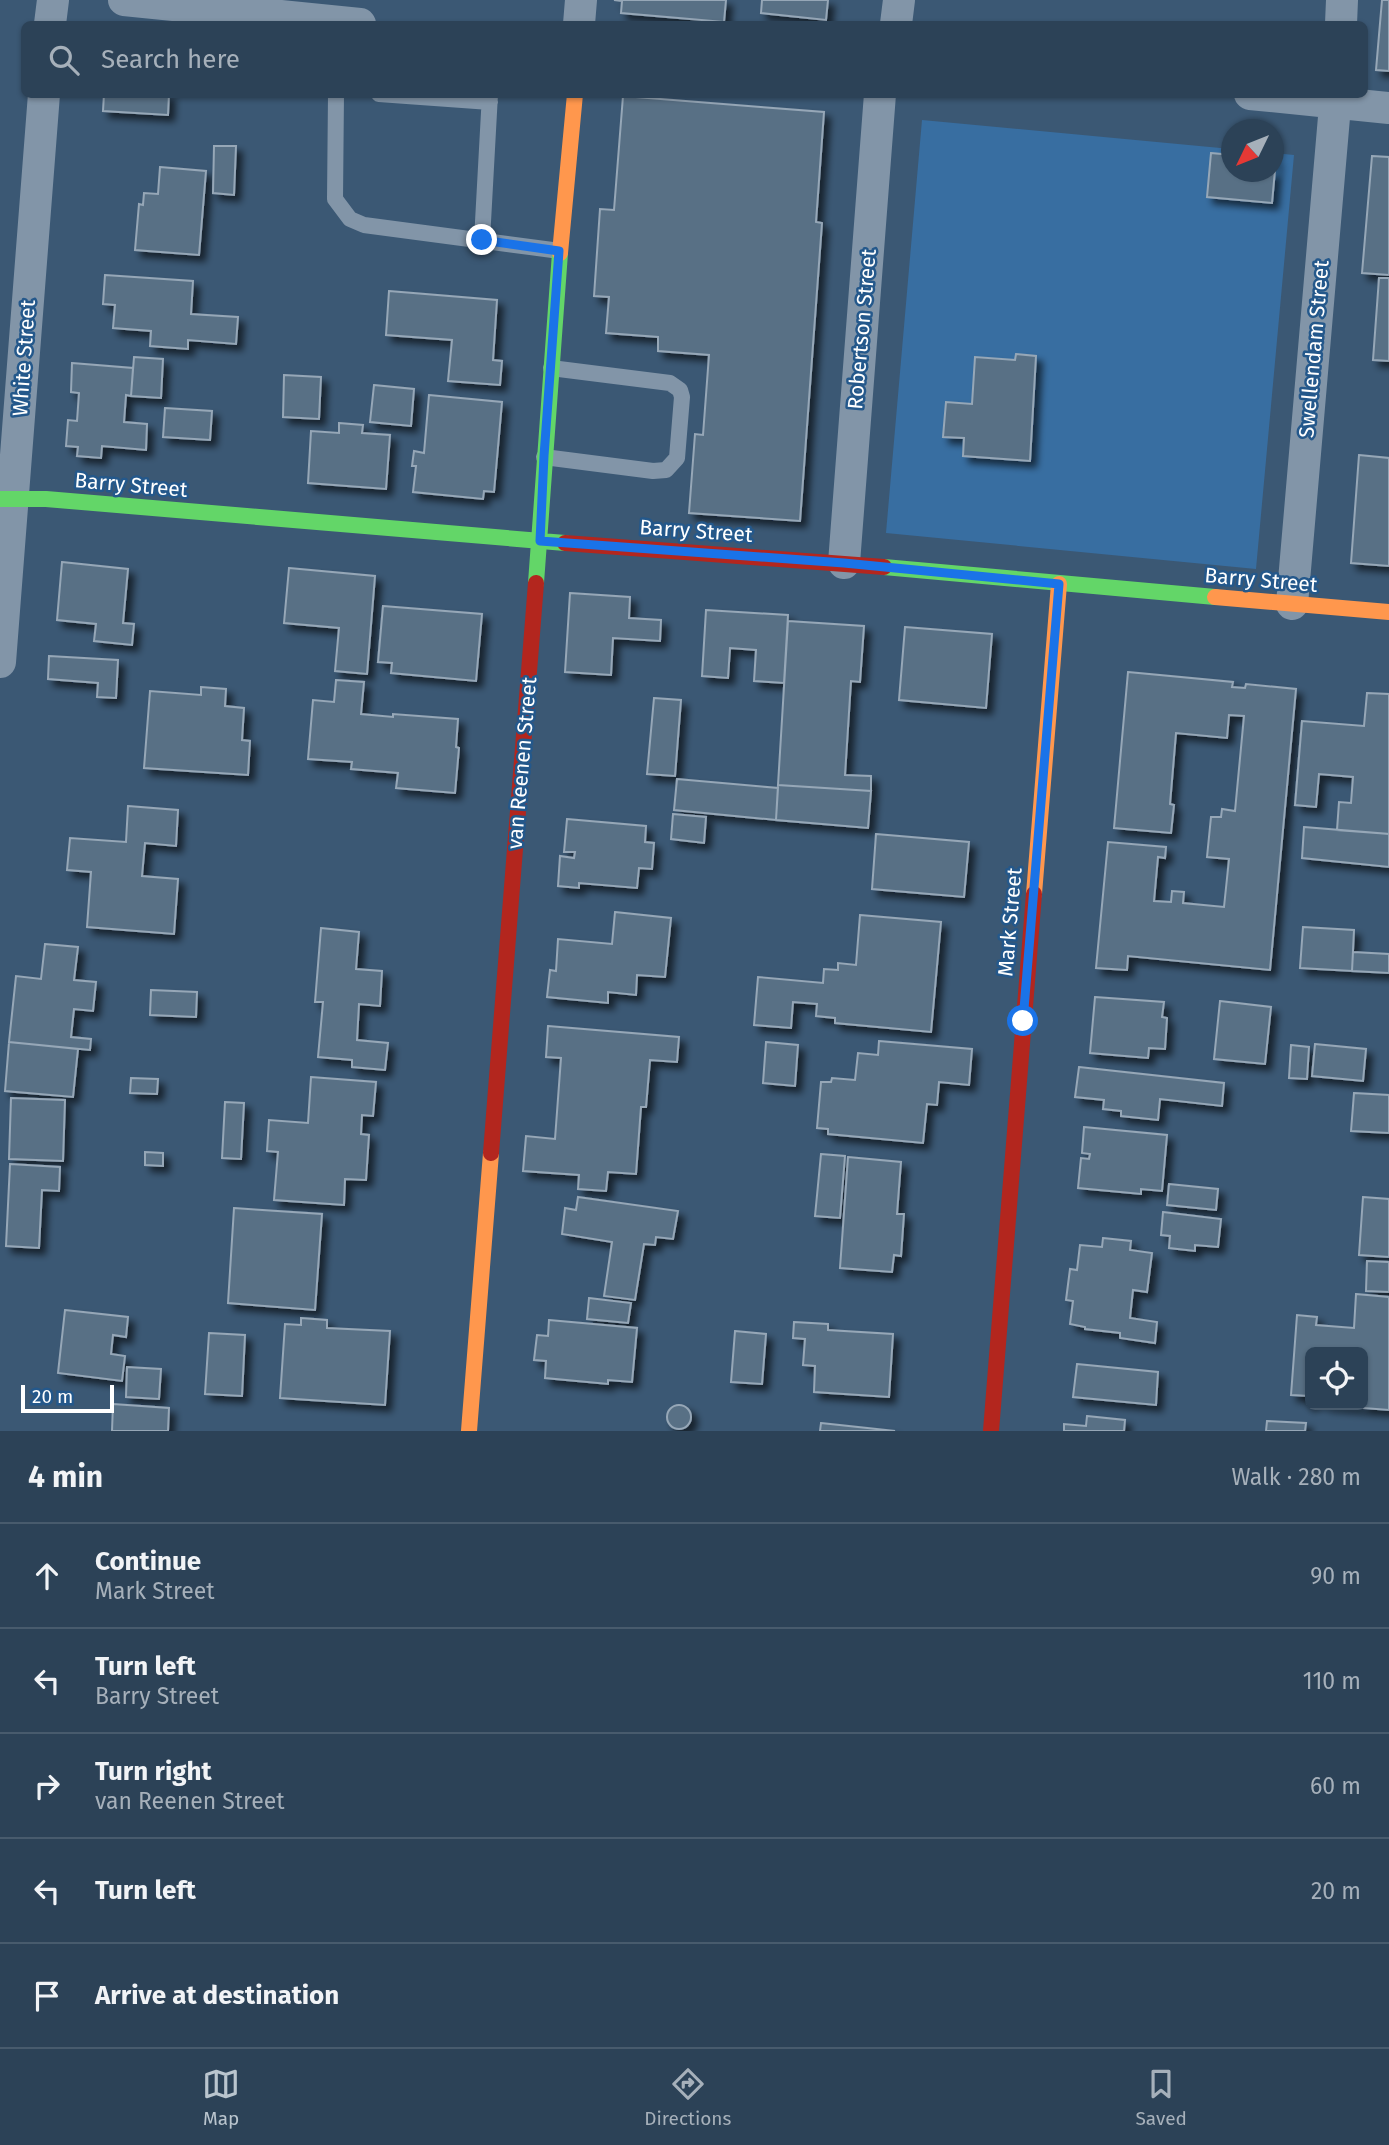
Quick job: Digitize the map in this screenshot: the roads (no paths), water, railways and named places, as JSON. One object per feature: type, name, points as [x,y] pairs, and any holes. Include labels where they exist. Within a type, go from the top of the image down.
[{"type":"street","points":[[50,21],[53,0]]},
{"type":"street","points":[[124,0],[197,3],[324,21]]},
{"type":"street","points":[[579,21],[581,0]]},
{"type":"street","points":[[897,21],[899,0]]},
{"type":"street","points":[[1340,21],[1342,0]]},
{"type":"street","name":"White Street","points":[[0,663],[7,499],[44,98]]},
{"type":"street","name":"van Reenen Street","points":[[468,1431],[540,541],[559,251],[575,98]]},
{"type":"street","name":"Robertson Street","points":[[844,563],[880,98]]},
{"type":"street","points":[[1336,99],[1389,108]]},
{"type":"street","name":"Swellendam Street","points":[[1292,604],[1336,99]]},
{"type":"street","name":"Barry Street","points":[[7,499],[46,499],[540,541],[844,563],[1389,612]]},
{"type":"street","name":"Mark Street","points":[[991,1431],[1059,584]]},
{"type":"lane","points":[[336,98],[335,199],[350,219],[364,225],[559,251]]},
{"type":"lane","points":[[482,240],[490,98]]},
{"type":"lane","points":[[544,456],[653,471],[666,470],[677,458],[682,397],[680,390],[670,383],[551,368]]}]
